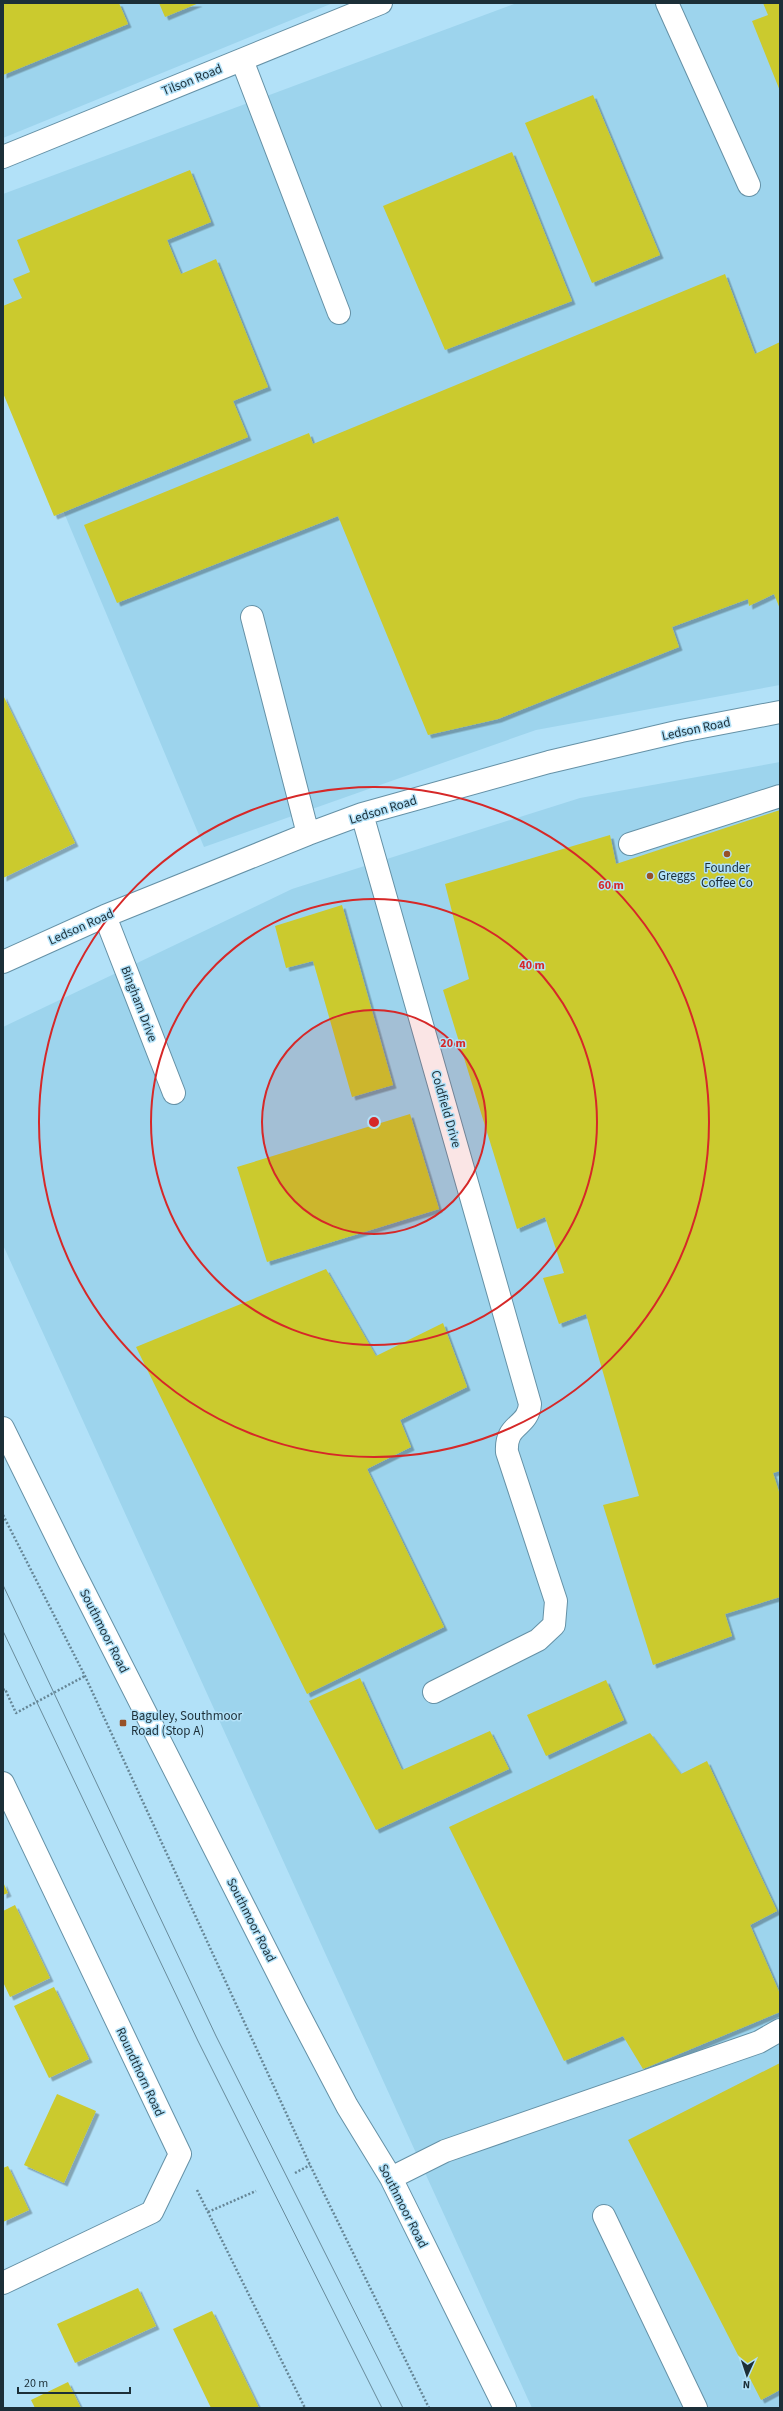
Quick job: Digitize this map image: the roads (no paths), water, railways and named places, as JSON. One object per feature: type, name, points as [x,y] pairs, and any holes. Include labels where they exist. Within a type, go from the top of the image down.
[{"type":"street","name":"Tilson Road","points":[[3,157],[381,3]]},
{"type":"street","points":[[668,3],[749,185]]},
{"type":"street","points":[[242,60],[339,313]]},
{"type":"street","points":[[252,617],[308,834]]},
{"type":"street","name":"Ledson Road","points":[[3,962],[105,916],[308,834],[362,814],[549,762],[681,731],[780,712]]},
{"type":"street","points":[[630,844],[780,796]]},
{"type":"street","name":"Coldfield Drive","points":[[362,814],[530,1404],[529,1411],[524,1421],[510,1431],[506,1441],[507,1452],[556,1601],[554,1624],[538,1640],[434,1692]]},
{"type":"street","name":"Bingham Drive","points":[[105,916],[174,1093]]},
{"type":"street","name":"Southmoor Road","points":[[3,1428],[69,1562],[295,2007],[347,2106],[391,2178],[505,2408]]},
{"type":"street","name":"Roundthorn Road","points":[[3,1783],[180,2154],[152,2212],[3,2282]]},
{"type":"street","points":[[391,2178],[445,2151],[759,2042],[780,2030]]},
{"type":"street","points":[[604,2216],[696,2408]]},
{"type":"tram line","points":[[3,1585],[216,2036],[403,2408]]},
{"type":"tram line","points":[[3,1631],[198,2041],[382,2408]]},
{"type":"place","name":"Founder Coffee Co","points":[[727,854]]},
{"type":"place","name":"Greggs","points":[[650,876]]},
{"type":"place","name":"Baguley, Southmoor Road (Stop A)","points":[[123,1723]]}]
